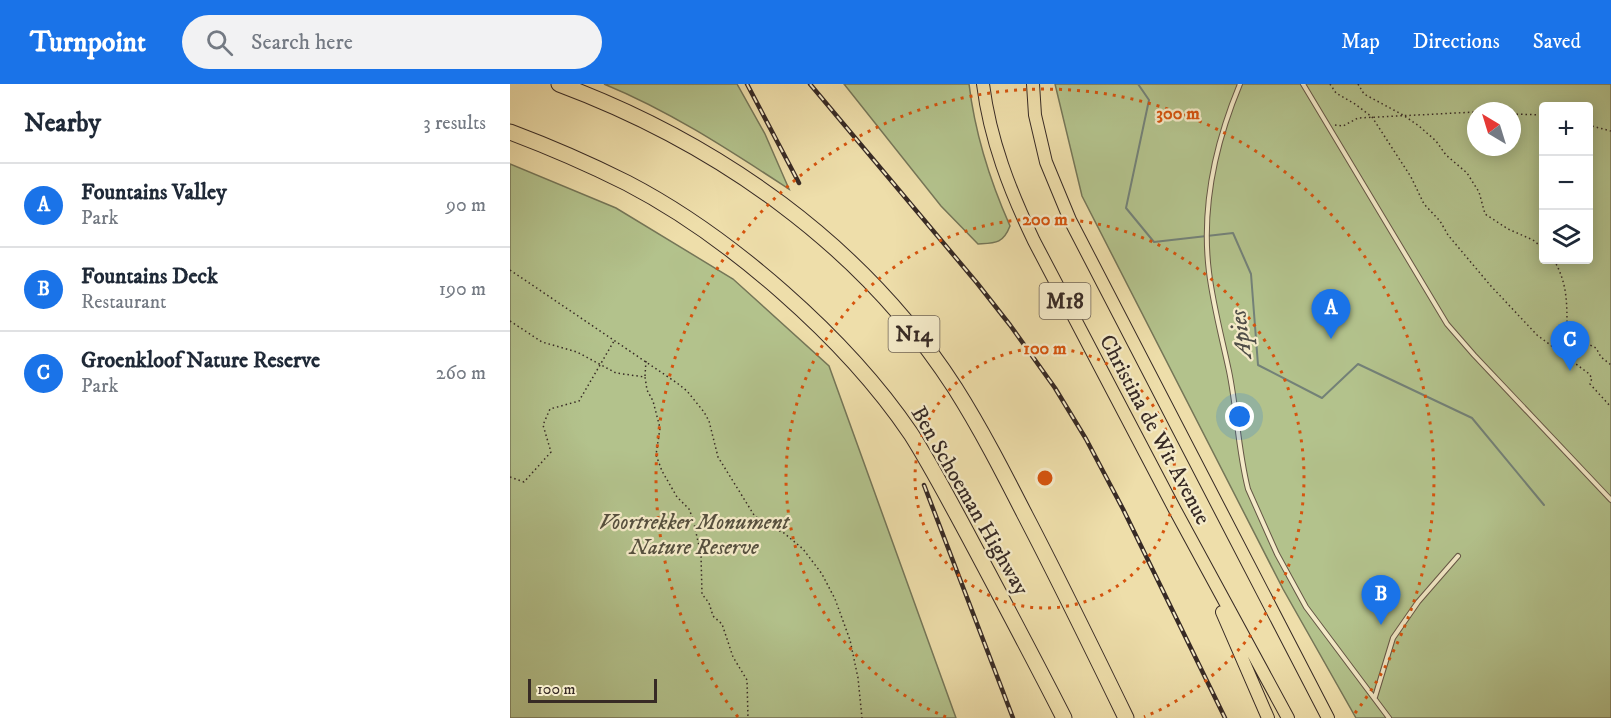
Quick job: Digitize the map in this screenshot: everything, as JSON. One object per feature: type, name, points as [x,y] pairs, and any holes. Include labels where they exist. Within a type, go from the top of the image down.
[{"type":"highway","name":"Ben Schoeman Highway","points":[[559,84],[626,111],[729,166],[807,223],[858,271],[898,314],[954,387],[977,425],[1035,534],[1126,718]]},
{"type":"highway","name":"Ben Schoeman Highway","points":[[510,132],[628,184],[674,211],[757,272],[828,336],[891,406],[927,460],[1064,718]]},
{"type":"main road","name":"Christina de Wit Avenue","points":[[983,84],[1002,167],[1015,200],[1071,313],[1288,718]]},
{"type":"main road","name":"Christina de Wit Avenue","points":[[1033,84],[1035,115],[1046,162],[1070,220],[1328,718]]},
{"type":"main road","points":[[1174,508],[1257,689],[1268,718]]},
{"type":"lane","points":[[1240,84],[1215,161],[1206,216],[1209,274],[1229,372],[1245,478],[1266,531],[1289,578],[1318,623],[1389,718]]},
{"type":"lane","points":[[1303,84],[1447,324],[1611,500]]},
{"type":"lane","points":[[1375,698],[1393,638],[1418,602],[1458,556]]},
{"type":"path","points":[[1330,84],[1336,93],[1372,117],[1411,177],[1424,204],[1490,285],[1531,329],[1588,373],[1592,378],[1590,384],[1611,407]]},
{"type":"path","points":[[1358,84],[1364,94],[1403,115],[1436,141],[1446,155],[1467,173],[1479,192],[1485,214],[1539,245]]},
{"type":"path","points":[[1327,124],[1343,126],[1358,118],[1467,112]]},
{"type":"path","points":[[1521,114],[1539,115]]},
{"type":"path","points":[[1593,126],[1611,131]]},
{"type":"path","points":[[1556,264],[1563,276],[1567,297],[1567,327],[1584,342],[1596,348],[1600,357],[1611,365]]},
{"type":"path","points":[[510,270],[646,361],[687,391],[699,404],[709,421],[718,457],[754,515],[765,524],[784,533],[803,549],[822,574],[835,599],[850,640],[858,678],[862,718]]},
{"type":"path","points":[[510,321],[542,342],[577,352],[616,374],[645,377]]},
{"type":"path","points":[[510,477],[524,482],[551,452],[543,425],[550,409],[579,401],[615,340]]},
{"type":"path","points":[[646,361],[647,390],[653,401],[660,428],[657,455],[662,471],[677,497],[689,509],[693,519],[702,555],[702,594],[709,603],[713,616],[722,624],[733,657],[747,680],[748,718]]},
{"type":"green space","points":[[604,84],[737,84],[765,134],[789,189],[676,119]]},
{"type":"green space","points":[[844,84],[969,84],[984,157],[1010,226],[1004,236],[994,243],[978,244],[941,206]]},
{"type":"green space","points":[[1055,84],[1611,84],[1611,718],[1356,718],[1283,589],[1082,196]]},
{"type":"green space","name":"Voortrekker Monument Nature Reserve","points":[[510,164],[616,208],[733,279],[829,366],[956,718],[510,718]]},
{"type":"waterway","name":"Apies","points":[[1138,84],[1149,100],[1126,208],[1154,242],[1233,233],[1251,274],[1258,365],[1322,398],[1358,364],[1472,418],[1544,505]]},
{"type":"railway","points":[[747,84],[799,183]]},
{"type":"railway","points":[[810,84],[977,283],[1055,388],[1086,439],[1123,509],[1225,718]]},
{"type":"railway","points":[[924,485],[1013,718]]},
{"type":"place","name":"Fountains Valley","points":[[1331,339]]},
{"type":"place","name":"Groenkloof Nature Reserve","points":[[1570,371]]},
{"type":"place","name":"Fountains Deck","points":[[1381,625]]}]
